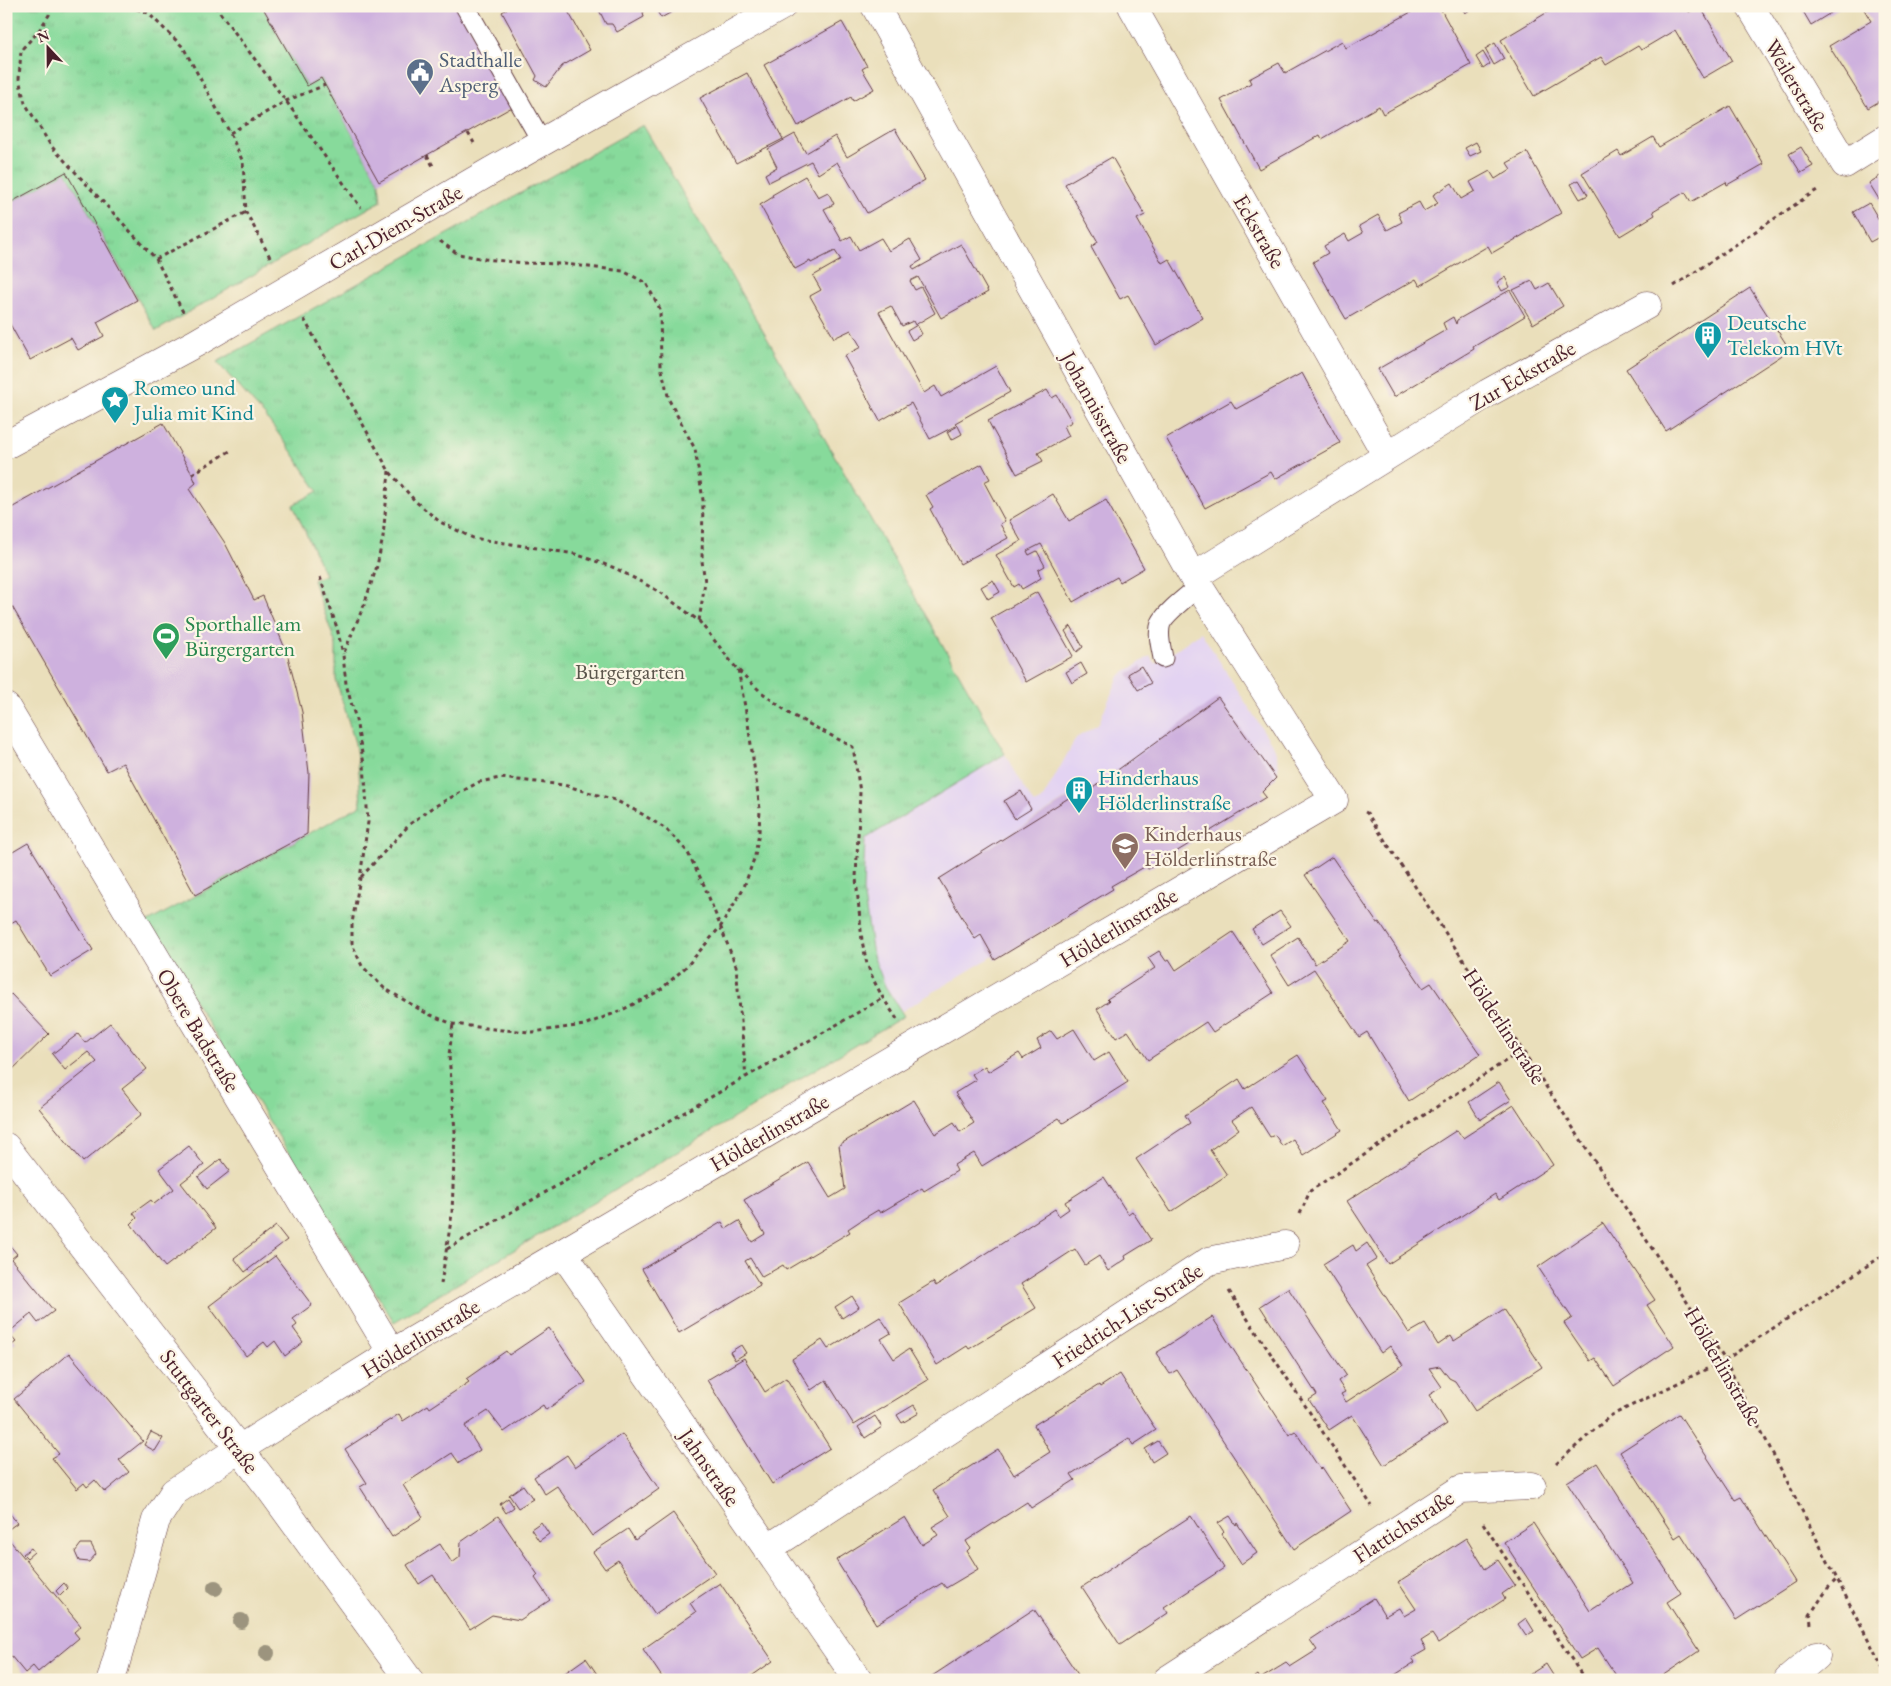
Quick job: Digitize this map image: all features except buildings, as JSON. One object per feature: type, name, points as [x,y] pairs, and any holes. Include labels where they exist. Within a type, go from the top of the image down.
[{"type":"street","name":"Carl-Diem-Straße","points":[[6,445],[196,343],[542,142],[782,6]]},
{"type":"street","name":"Johannisstraße","points":[[875,6],[1196,582],[1334,800]]},
{"type":"street","name":"Eckstraße","points":[[1132,6],[1387,456]]},
{"type":"street","name":"Weilerstraße","points":[[1750,6],[1845,164]]},
{"type":"street","points":[[1845,164],[1885,139]]},
{"type":"street","name":"Zur Eckstraße","points":[[1196,582],[1387,456],[1488,393],[1647,305]]},
{"type":"street","name":"Obere Badstraße","points":[[6,707],[392,1352]]},
{"type":"street","name":"Hölderlinstraße","points":[[111,1680],[156,1520],[174,1492],[392,1352],[564,1253],[1334,800]]},
{"type":"street","name":"Stuttgarter Straße","points":[[6,1147],[239,1449],[409,1680]]},
{"type":"street","name":"Friedrich-List-Straße","points":[[767,1549],[1209,1262],[1285,1245]]},
{"type":"street","name":"Jahnstraße","points":[[564,1253],[858,1680]]},
{"type":"street","name":"Flattichstraße","points":[[1166,1680],[1461,1489],[1532,1486]]},
{"type":"street","points":[[1788,1680],[1816,1656]]},
{"type":"lane","points":[[465,6],[542,142]]},
{"type":"lane","points":[[1163,658],[1159,641],[1162,622],[1196,582]]},
{"type":"path","points":[[50,6],[49,15],[38,32],[21,50],[19,79],[25,104],[51,146],[156,259],[196,343]]},
{"type":"path","points":[[129,6],[148,13],[183,47],[230,133],[243,162],[246,212],[389,471],[415,501],[440,522],[473,538],[575,554],[616,568],[658,591],[699,621],[737,669],[760,690],[790,714],[853,748],[860,792],[856,878],[862,941],[867,964],[882,998],[916,1046]]},
{"type":"path","points":[[215,6],[286,101],[364,212],[377,237]]},
{"type":"path","points":[[230,133],[286,101],[325,85]]},
{"type":"path","points":[[1647,305],[1814,192],[1833,178],[1845,164]]},
{"type":"path","points":[[424,210],[440,241],[458,254],[485,259],[524,263],[564,264],[624,272],[646,283],[660,309],[661,366],[669,400],[695,449],[703,500],[702,561],[705,582],[699,621]]},
{"type":"path","points":[[156,259],[246,212]]},
{"type":"path","points":[[192,474],[230,451]]},
{"type":"path","points":[[343,655],[378,566],[383,537],[389,471]]},
{"type":"path","points":[[320,577],[337,628],[343,655],[346,684],[356,720],[364,764],[368,822],[352,924],[352,944],[362,966],[384,988],[426,1013],[453,1024],[533,1032],[584,1024],[611,1015],[658,992],[687,966],[721,926],[744,887],[755,856],[759,832],[760,809],[748,722],[737,669]]},
{"type":"path","points":[[360,878],[410,824],[430,809],[479,782],[500,778],[564,784],[615,800],[666,829],[687,850],[704,885],[736,966],[746,1077]]},
{"type":"path","name":"Hölderlinstraße","points":[[1334,800],[1367,813],[1725,1360],[1885,1674]]},
{"type":"path","points":[[447,1249],[882,998]]},
{"type":"path","points":[[432,1329],[452,1214],[455,1130],[449,1055],[453,1024]]},
{"type":"path","points":[[1285,1245],[1310,1190],[1522,1050]]},
{"type":"path","points":[[1532,1486],[1610,1416],[1725,1360],[1885,1254]]},
{"type":"path","points":[[1209,1262],[1391,1535]]},
{"type":"path","points":[[1461,1489],[1585,1680]]},
{"type":"path","points":[[1810,1615],[1828,1588],[1837,1579]]},
{"type":"shaded area","points":[[1201,632],[1275,749],[1279,765],[1276,778],[1218,698],[1086,793],[1082,789],[939,879],[974,939],[981,935],[993,956],[902,1011],[885,986],[873,955],[863,891],[865,839],[1005,754],[1034,804],[1042,800],[1076,738],[1098,725],[1119,676],[1150,656],[1155,664]]},
{"type":"green space","points":[[6,6],[262,6],[307,86],[321,78],[379,182],[381,201],[156,331],[66,172],[6,205]]},
{"type":"green space","name":"Bürgergarten","points":[[643,125],[1005,754],[865,839],[863,891],[873,955],[885,986],[904,1016],[394,1322],[146,923],[361,805],[355,743],[336,680],[336,645],[313,580],[325,575],[293,505],[318,491],[266,417],[217,362]]},
{"type":"place","name":"Stadthalle Asperg","points":[[420,96]]},
{"type":"place","name":"Deutsche Telekom HVt","points":[[1708,359]]},
{"type":"place","name":"Romeo und Julia mit Kind","points":[[115,424]]},
{"type":"place","name":"Sporthalle am Bürgergarten","points":[[166,660]]},
{"type":"place","name":"Hinderhaus Hölderlinstraße","points":[[1079,814]]},
{"type":"place","name":"Kinderhaus Hölderlinstraße","points":[[1125,870]]}]
